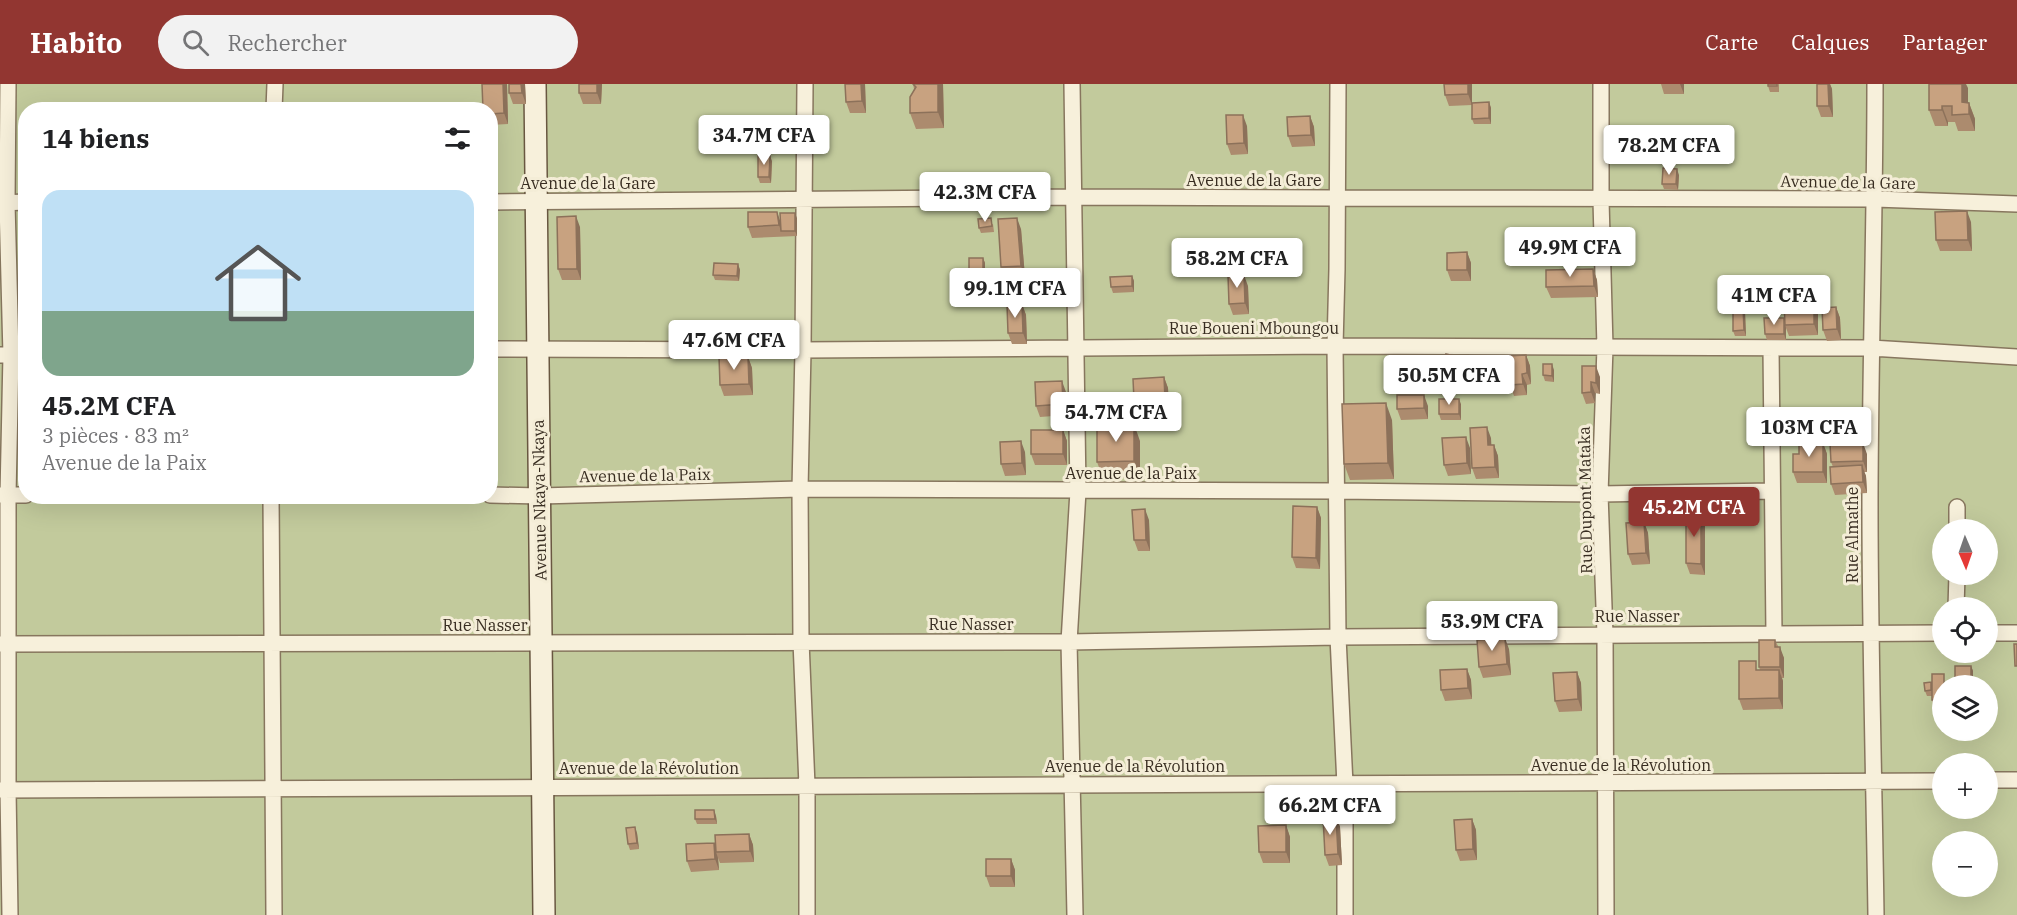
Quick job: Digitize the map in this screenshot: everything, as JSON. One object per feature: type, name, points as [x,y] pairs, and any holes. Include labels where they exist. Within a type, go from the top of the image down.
[{"type":"street","points":[[8,84],[4,203],[12,355],[4,495],[4,790],[10,915]]},
{"type":"street","points":[[274,84],[274,102]]},
{"type":"street","name":"Avenue Nkaya-Nkaya","points":[[535,84],[544,915]]},
{"type":"street","points":[[805,84],[800,489],[801,641],[807,786],[807,915]]},
{"type":"street","points":[[1071,84],[1078,491],[1070,642],[1075,915]]},
{"type":"street","points":[[1338,84],[1335,346],[1338,637],[1345,785],[1345,915]]},
{"type":"street","name":"Rue Dupont Mataka","points":[[1601,84],[1600,200],[1605,347],[1600,494],[1605,635],[1606,915]]},
{"type":"street","name":"Rue Almathe","points":[[1875,84],[1871,348],[1871,634],[1876,915]]},
{"type":"street","name":"Avenue de la Gare","points":[[498,202],[1073,197],[1875,199],[2017,204]]},
{"type":"street","name":"Rue Boueni Mboungou","points":[[498,349],[803,350],[1335,346],[1871,348],[2017,357]]},
{"type":"street","points":[[1771,348],[1774,634]]},
{"type":"street","name":"Avenue de la Paix","points":[[498,495],[800,489],[1600,494],[1772,492]]},
{"type":"street","points":[[271,504],[274,915]]},
{"type":"street","points":[[1957,507],[1957,519]]},
{"type":"street","name":"Rue Nasser","points":[[4,644],[1070,642],[1338,637],[1932,633]]},
{"type":"street","points":[[1998,633],[2017,633]]},
{"type":"street","points":[[1998,780],[2017,780]]},
{"type":"street","name":"Avenue de la Révolution","points":[[4,790],[1932,781]]},
{"type":"green space","points":[[0,84],[2017,84],[2017,915],[0,915]]},
{"type":"building","points":[[482,84],[503,84],[504,113],[498,113],[498,102],[483,102]]},
{"type":"building","points":[[509,84],[521,84],[522,93],[509,93]]},
{"type":"building","points":[[579,84],[597,84],[597,93],[579,93]]},
{"type":"building","points":[[845,84],[861,84],[862,101],[846,102]]},
{"type":"building","points":[[913,84],[938,84],[938,112],[910,113],[910,97],[916,87]]},
{"type":"building","points":[[1444,84],[1468,84],[1468,94],[1445,95]]},
{"type":"building","points":[[1817,84],[1828,84],[1829,106],[1817,106]]},
{"type":"building","points":[[1929,84],[1962,84],[1962,102],[1969,103],[1969,114],[1952,115],[1952,106],[1942,106],[1942,110],[1929,110]]},
{"type":"building","points":[[1489,102],[1489,118],[1472,119],[1472,103]]},
{"type":"building","points":[[1226,115],[1243,115],[1244,143],[1227,144]]},
{"type":"building","points":[[1310,116],[1311,135],[1288,136],[1287,117]]},
{"type":"building","points":[[758,156],[770,156],[769,177],[758,177]]},
{"type":"building","points":[[1663,168],[1677,169],[1676,184],[1662,184]]},
{"type":"building","points":[[1967,211],[1968,240],[1936,240],[1935,212]]},
{"type":"building","points":[[748,212],[777,212],[779,225],[748,227]]},
{"type":"building","points":[[780,213],[795,213],[795,231],[781,231]]},
{"type":"building","points":[[576,216],[577,269],[558,269],[557,217]]},
{"type":"building","points":[[991,218],[992,226],[979,228],[978,219]]},
{"type":"building","points":[[1017,218],[1021,266],[1001,267],[998,219]]},
{"type":"building","points":[[1467,252],[1467,270],[1447,270],[1447,253]]},
{"type":"building","points":[[969,258],[983,258],[983,270],[969,270]]},
{"type":"building","points":[[714,263],[738,264],[737,276],[713,275]]},
{"type":"building","points":[[1593,269],[1594,286],[1546,287],[1546,270]]},
{"type":"building","points":[[1244,275],[1245,303],[1229,304],[1228,276]]},
{"type":"building","points":[[1132,276],[1132,286],[1111,287],[1110,277]]},
{"type":"building","points":[[1814,301],[1814,324],[1785,325],[1784,302]]},
{"type":"building","points":[[1022,304],[1023,333],[1008,333],[1007,305]]},
{"type":"building","points":[[1743,306],[1744,330],[1733,331],[1733,307]]},
{"type":"building","points":[[1836,307],[1837,329],[1823,330],[1822,308]]},
{"type":"building","points":[[1764,318],[1784,318],[1784,334],[1765,334]]},
{"type":"building","points":[[1446,354],[1451,355],[1451,362],[1446,361]]},
{"type":"building","points":[[1526,355],[1527,373],[1522,374],[1523,384],[1510,385],[1508,356]]},
{"type":"building","points":[[719,357],[748,357],[749,384],[720,385]]},
{"type":"building","points":[[1543,364],[1552,364],[1552,376],[1543,375]]},
{"type":"building","points":[[1582,366],[1596,366],[1596,383],[1591,382],[1591,392],[1582,393]]},
{"type":"building","points":[[1164,377],[1165,399],[1134,400],[1133,379]]},
{"type":"building","points":[[1062,381],[1063,404],[1036,406],[1035,382]]},
{"type":"building","points":[[1397,395],[1424,395],[1424,408],[1397,409]]},
{"type":"building","points":[[1439,399],[1459,399],[1459,414],[1439,414]]},
{"type":"building","points":[[1386,403],[1388,463],[1344,464],[1342,404]]},
{"type":"building","points":[[1134,424],[1134,461],[1097,462],[1097,425]]},
{"type":"building","points":[[1487,427],[1488,445],[1494,445],[1495,467],[1472,468],[1470,428]]},
{"type":"building","points":[[1031,430],[1063,430],[1063,454],[1031,454]]},
{"type":"building","points":[[1466,437],[1467,463],[1444,465],[1442,438]]},
{"type":"building","points":[[1021,441],[1022,463],[1001,464],[1000,442]]},
{"type":"building","points":[[1799,443],[1823,443],[1823,472],[1793,472],[1793,454],[1799,454]]},
{"type":"building","points":[[1863,443],[1863,461],[1831,462],[1830,444]]},
{"type":"building","points":[[1862,465],[1863,482],[1831,484],[1830,467]]},
{"type":"building","points":[[1293,506],[1317,507],[1316,558],[1292,557]]},
{"type":"building","points":[[1145,509],[1146,540],[1134,540],[1132,510]]},
{"type":"building","points":[[1686,513],[1701,513],[1701,564],[1686,563]]},
{"type":"building","points":[[1644,522],[1646,553],[1628,554],[1626,523]]},
{"type":"building","points":[[1505,638],[1507,664],[1479,667],[1477,640]]},
{"type":"building","points":[[1759,640],[1775,640],[1775,647],[1780,647],[1780,667],[1759,667]]},
{"type":"building","points":[[2014,644],[2017,644],[2017,666],[2015,666]]},
{"type":"building","points":[[1739,661],[1756,661],[1756,670],[1779,670],[1779,698],[1739,699]]},
{"type":"building","points":[[1955,666],[1971,666],[1971,675],[1955,675]]},
{"type":"building","points":[[1467,669],[1468,688],[1441,690],[1440,670]]},
{"type":"building","points":[[1577,672],[1578,699],[1555,701],[1553,673]]},
{"type":"building","points":[[1931,682],[1931,690],[1925,691],[1924,683]]},
{"type":"building","points":[[1320,802],[1338,802],[1338,816],[1320,816]]},
{"type":"building","points":[[695,810],[714,810],[715,819],[695,819]]},
{"type":"building","points":[[1336,816],[1338,854],[1325,855],[1323,817]]},
{"type":"building","points":[[1472,819],[1473,849],[1456,850],[1454,820]]},
{"type":"building","points":[[1286,825],[1286,852],[1259,852],[1258,826]]},
{"type":"building","points":[[635,827],[637,843],[628,844],[626,828]]},
{"type":"building","points":[[749,834],[750,851],[716,852],[715,835]]},
{"type":"building","points":[[714,843],[715,859],[687,861],[686,844]]},
{"type":"building","points":[[986,859],[1011,859],[1011,876],[986,876]]}]
